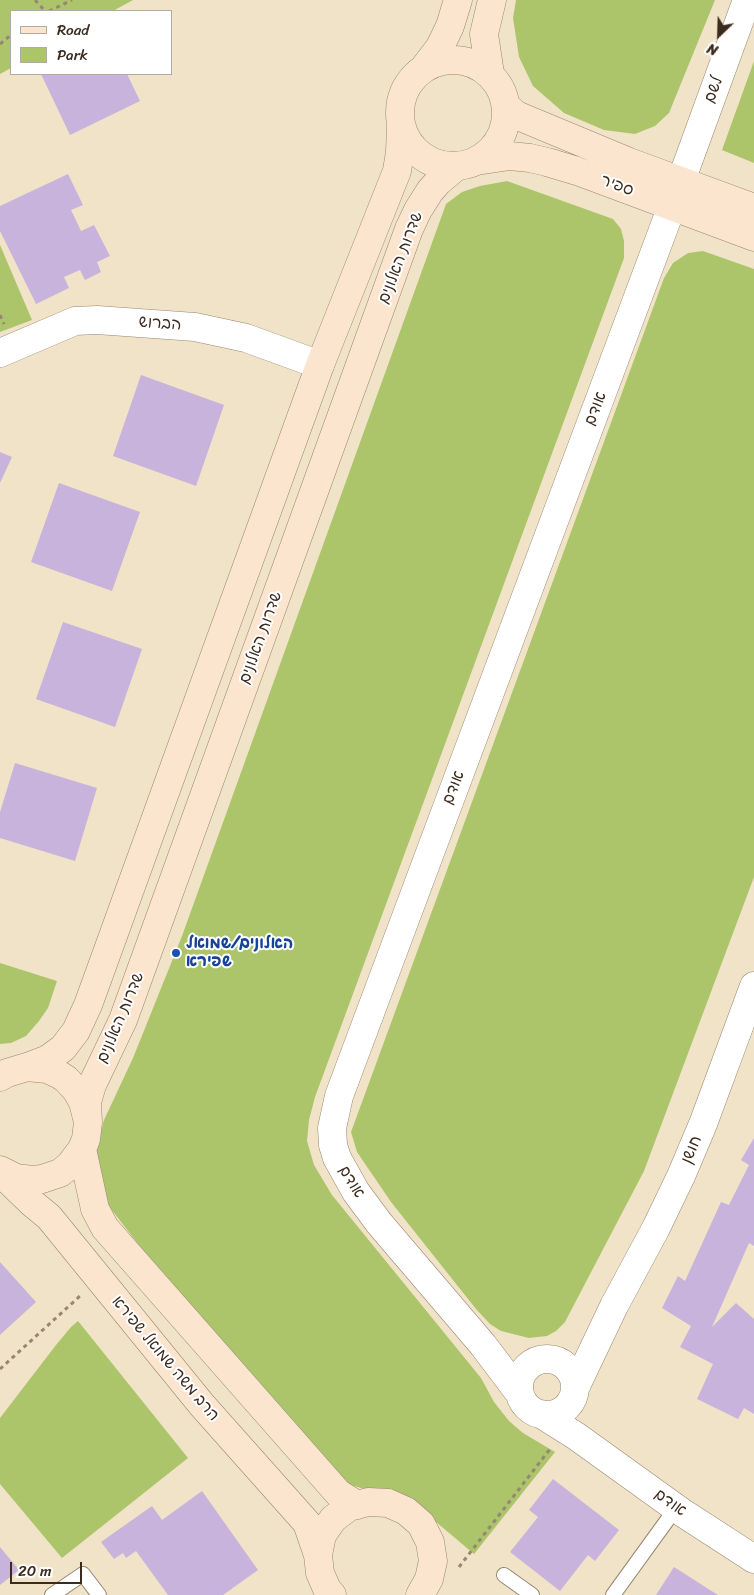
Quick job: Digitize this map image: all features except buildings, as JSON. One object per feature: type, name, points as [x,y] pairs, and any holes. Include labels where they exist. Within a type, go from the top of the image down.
[{"type":"main road","points":[[8,1072],[48,1059],[62,1048],[76,1031],[88,1005],[320,365],[397,171],[401,126],[399,110],[403,93],[412,78],[424,68],[440,46],[450,26],[458,0]]},
{"type":"main road","points":[[401,126],[407,140],[416,152],[428,160],[442,165],[467,163],[490,151],[500,138],[505,122],[506,106],[500,89],[490,74],[484,34],[492,0]]},
{"type":"main road","points":[[424,68],[440,61],[458,60],[475,65],[490,74]]},
{"type":"main road","name":"ספיר","points":[[506,106],[516,115],[629,162],[754,208]]},
{"type":"main road","name":"ספיר","points":[[467,163],[510,156],[530,158],[577,171],[754,237]]},
{"type":"main road","name":"שדרות האלונים","points":[[82,1149],[86,1139],[88,1122],[87,1102],[92,1085],[123,1020],[409,229],[418,210],[438,182],[467,163]]},
{"type":"main road","points":[[8,1072],[47,1069],[66,1079],[76,1090],[83,1102],[88,1122]]},
{"type":"main road","points":[[0,1171],[16,1178],[32,1180],[54,1176],[70,1165],[82,1149]]},
{"type":"main road","points":[[82,1149],[95,1209],[105,1228],[338,1492],[357,1505]]},
{"type":"main road","name":"הרב משה שמואל שפירא","points":[[0,1171],[49,1217],[202,1405],[307,1523],[318,1555],[320,1573],[326,1593]]},
{"type":"main road","points":[[318,1555],[322,1536],[333,1519],[349,1507],[368,1502],[388,1503],[406,1511],[421,1524],[430,1542],[433,1561],[427,1590]]},
{"type":"street","name":"לשם","points":[[681,181],[747,0]]},
{"type":"street","name":"אודם","points":[[520,1394],[478,1338],[379,1223],[356,1192],[337,1158],[333,1145],[332,1128],[339,1096],[672,206]]},
{"type":"street","name":"הברוש","points":[[0,353],[75,321],[97,320],[195,327],[246,338],[320,365]]},
{"type":"street","name":"חושן","points":[[574,1391],[614,1306],[659,1220],[692,1151],[754,986]]},
{"type":"street","name":"חושן","points":[[542,1361],[576,1347],[614,1306]]},
{"type":"street","name":"אודם","points":[[478,1338],[506,1355],[542,1361]]},
{"type":"street","points":[[542,1361],[558,1362],[567,1369],[573,1378],[574,1391],[570,1404],[562,1411],[552,1414],[541,1414],[527,1406],[520,1394],[519,1387],[522,1376],[528,1367],[542,1361]]},
{"type":"street","name":"אודם","points":[[574,1391],[574,1408],[577,1420],[588,1444]]},
{"type":"street","name":"אודם","points":[[541,1414],[588,1444],[676,1508],[754,1559]]},
{"type":"lane","points":[[612,1595],[676,1508]]},
{"type":"lane","points":[[52,1595],[83,1574],[99,1595]]},
{"type":"lane","points":[[504,1575],[532,1595]]},
{"type":"path","points":[[35,0],[46,10]]},
{"type":"path","points":[[49,10],[72,0]]},
{"type":"path","points":[[0,44],[10,36]]},
{"type":"path","points":[[0,1370],[99,1279]]},
{"type":"path","points":[[456,1570],[566,1429]]},
{"type":"green space","points":[[0,0],[133,0],[115,10],[10,10],[10,69],[0,74]]},
{"type":"green space","points":[[516,0],[715,0],[669,113],[655,126],[635,134],[604,130],[564,113],[533,86],[519,57],[513,18]]},
{"type":"green space","points":[[754,61],[754,163],[722,150]]},
{"type":"green space","points":[[507,181],[613,219],[621,229],[624,241],[624,258],[315,1097],[309,1120],[307,1141],[314,1165],[332,1195],[481,1378],[494,1402],[509,1421],[523,1433],[555,1452],[474,1554],[416,1505],[348,1484],[145,1253],[108,1205],[94,1158],[104,1120],[133,1058],[182,936],[446,204],[462,192],[480,186]]},
{"type":"green space","points":[[0,245],[32,320],[0,332]]},
{"type":"green space","points":[[703,251],[754,269],[754,877],[644,1171],[565,1322],[556,1331],[547,1336],[529,1338],[501,1331],[490,1324],[476,1309],[391,1202],[357,1152],[351,1132],[664,278],[673,263],[688,253]]},
{"type":"green space","points":[[0,963],[57,981],[48,1008],[26,1036],[11,1043],[0,1044]]},
{"type":"green space","points":[[78,1321],[188,1458],[62,1558],[0,1484],[0,1418],[56,1345]]},
{"type":"place","name":"האלונים/שמואל שפירא","points":[[176,953]]}]
